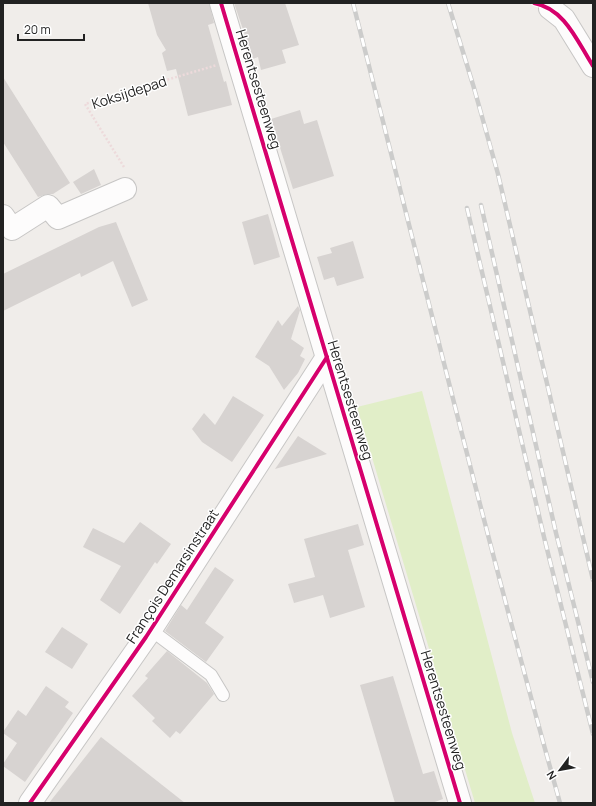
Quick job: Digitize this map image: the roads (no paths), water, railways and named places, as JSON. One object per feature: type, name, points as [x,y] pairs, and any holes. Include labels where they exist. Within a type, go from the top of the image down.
[{"type":"street","name":"Herentsesteenweg","points":[[221,3],[460,803]]},
{"type":"street","points":[[552,3],[550,8],[564,19],[593,66]]},
{"type":"street","points":[[6,227],[48,206],[58,218],[125,189]]},
{"type":"street","name":"François Demarsinstraat","points":[[30,803],[151,630],[327,357]]},
{"type":"lane","points":[[151,630],[211,675],[223,694]]},
{"type":"railway","points":[[353,3],[480,504],[560,803]]},
{"type":"railway","points":[[448,3],[498,174],[593,580]]},
{"type":"railway","points":[[481,205],[556,533],[593,682]]},
{"type":"railway","points":[[467,208],[544,537],[593,734]]}]
